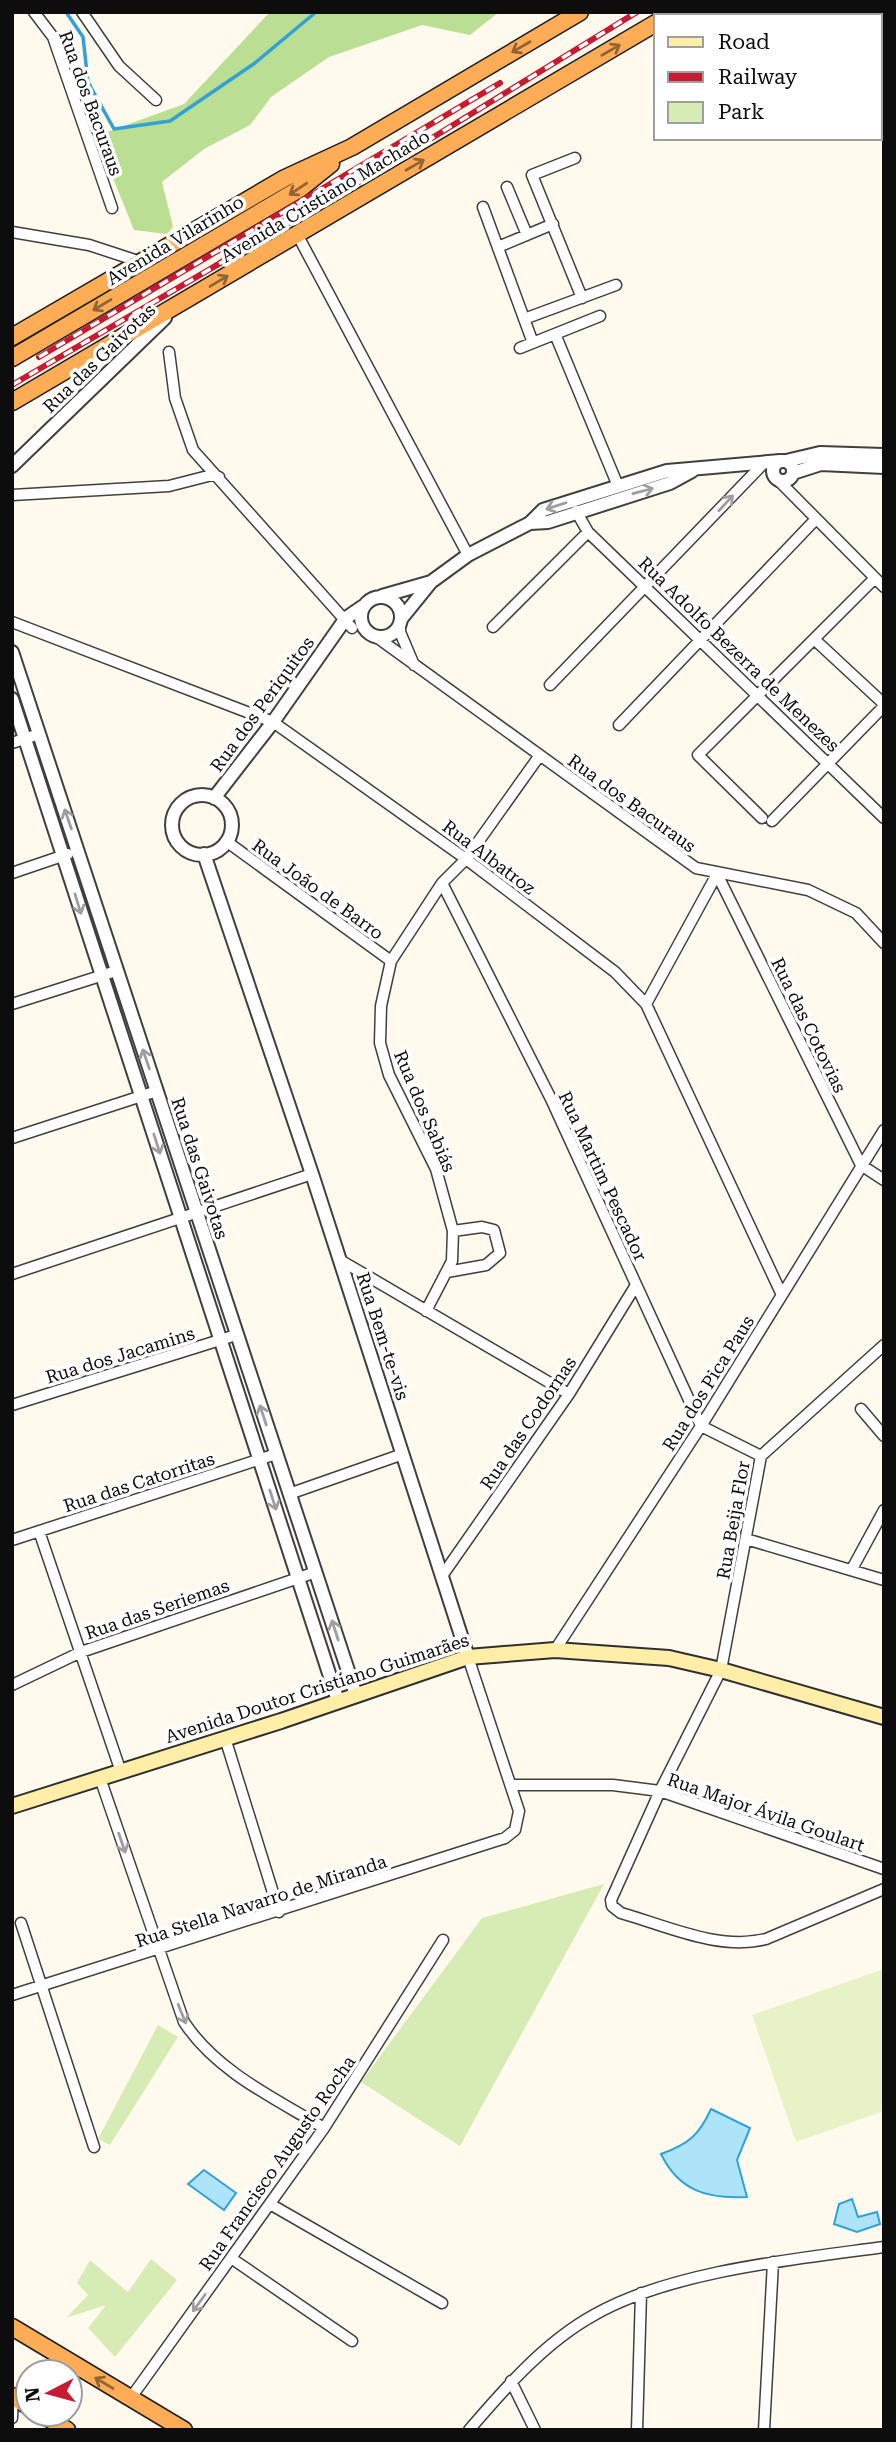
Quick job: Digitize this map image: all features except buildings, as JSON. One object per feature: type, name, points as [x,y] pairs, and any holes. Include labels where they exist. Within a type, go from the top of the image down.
[{"type":"highway","name":"Avenida Cristiano Machado","points":[[12,337],[285,178],[352,147],[580,12]]},
{"type":"highway","name":"Avenida Cristiano Machado","points":[[12,402],[654,24]]},
{"type":"highway","name":"Avenida Vilarinho","points":[[12,358],[300,188],[352,147]]},
{"type":"highway","points":[[12,2327],[184,2430]]},
{"type":"main road","name":"Avenida Doutor Cristiano Guimarães","points":[[12,1806],[468,1657],[555,1650],[669,1658],[721,1670],[884,1717]]},
{"type":"street","name":"Rua dos Bacuraus","points":[[34,12],[53,37],[112,208]]},
{"type":"street","points":[[82,12],[119,66],[156,100]]},
{"type":"street","points":[[575,158],[532,175],[582,298]]},
{"type":"street","points":[[507,187],[527,235]]},
{"type":"street","points":[[483,207],[533,343]]},
{"type":"street","points":[[498,247],[553,225]]},
{"type":"street","points":[[12,232],[89,245],[141,262]]},
{"type":"street","points":[[297,234],[468,555]]},
{"type":"street","points":[[524,319],[616,285]]},
{"type":"street","name":"Rua das Gaivotas","points":[[12,466],[180,304]]},
{"type":"street","points":[[520,348],[600,316]]},
{"type":"street","points":[[555,334],[618,485]]},
{"type":"street","name":"Rua dos Bacuraus","points":[[169,352],[181,423],[193,450],[359,627],[696,868],[808,890],[856,913],[884,943]]},
{"type":"street","points":[[431,582],[382,596],[365,605],[359,627],[388,635],[431,582],[468,555],[530,523],[543,510],[618,485],[667,471],[692,471],[783,461],[820,453],[884,455]]},
{"type":"street","points":[[783,461],[791,465],[784,476]]},
{"type":"street","points":[[760,463],[784,476],[792,494],[884,586]]},
{"type":"street","points":[[550,685],[645,588],[760,463]]},
{"type":"street","points":[[784,476],[821,464],[884,467]]},
{"type":"street","points":[[530,523],[548,522],[670,483],[692,471]]},
{"type":"street","points":[[12,495],[169,486],[212,475],[220,477]]},
{"type":"street","name":"Rua Adolfo Bezerra de Menezes","points":[[576,511],[588,532],[699,641],[829,761],[884,818]]},
{"type":"street","points":[[619,725],[816,519]]},
{"type":"street","points":[[493,627],[588,532]]},
{"type":"street","points":[[814,639],[884,705],[767,819],[698,755],[760,696],[814,639],[875,578]]},
{"type":"street","points":[[382,596],[397,605],[400,632],[414,666]]},
{"type":"street","name":"Rua dos Periquitos","points":[[214,798],[273,722],[338,630],[359,627],[365,605]]},
{"type":"street","name":"Rua Albatroz","points":[[12,622],[273,722],[466,859],[615,972],[646,1004],[781,1293]]},
{"type":"street","name":"Rua das Gaivotas","points":[[12,652],[356,1695]]},
{"type":"street","name":"Rua das Gaivotas","points":[[12,699],[19,741],[62,856],[338,1701]]},
{"type":"street","points":[[19,741],[39,734]]},
{"type":"street","name":"Rua dos Sabiás","points":[[426,1311],[452,1261],[453,1231],[436,1169],[389,1075],[380,1043],[381,1006],[391,961],[442,883],[466,859],[540,755]]},
{"type":"street","points":[[202,795],[214,798],[226,808],[231,819],[226,842],[216,851],[191,853],[180,845],[174,834],[173,818],[187,799],[202,795]]},
{"type":"street","name":"Rua João de Barro","points":[[226,842],[391,961]]},
{"type":"street","points":[[12,873],[78,851]]},
{"type":"street","name":"Rua Bem-te-vis","points":[[204,854],[341,1260],[468,1657],[512,1784],[519,1811],[515,1830]]},
{"type":"street","points":[[646,1004],[717,874]]},
{"type":"street","name":"Rua das Cotovias","points":[[717,874],[862,1165],[884,1180]]},
{"type":"street","name":"Rua Martim Pescador","points":[[442,883],[551,1099],[701,1426]]},
{"type":"street","points":[[12,1004],[116,971]]},
{"type":"street","points":[[12,1138],[157,1091]]},
{"type":"street","name":"Rua dos Pica Paus","points":[[555,1650],[701,1426],[884,1130]]},
{"type":"street","points":[[12,1274],[312,1174]]},
{"type":"street","points":[[447,1272],[486,1265],[500,1253],[494,1230],[482,1227],[453,1231]]},
{"type":"street","points":[[341,1260],[569,1394]]},
{"type":"street","name":"Rua das Codornas","points":[[442,1576],[569,1394],[636,1285]]},
{"type":"street","name":"Rua dos Jacamins","points":[[12,1405],[236,1335]]},
{"type":"street","name":"Rua Beija Flor","points":[[884,1345],[761,1456],[721,1670],[660,1791],[613,1894],[612,1906],[621,1913],[727,1943],[746,1944],[766,1939],[884,1889]]},
{"type":"street","points":[[861,1409],[884,1436]]},
{"type":"street","points":[[701,1426],[761,1456]]},
{"type":"street","name":"Rua das Catorritas","points":[[12,1540],[276,1454]]},
{"type":"street","points":[[289,1494],[403,1454]]},
{"type":"street","points":[[852,1569],[884,1510]]},
{"type":"street","points":[[38,1531],[121,1772]]},
{"type":"street","points":[[746,1539],[884,1580]]},
{"type":"street","name":"Rua das Seriemas","points":[[12,1685],[81,1652],[316,1572]]},
{"type":"street","points":[[225,1738],[279,1912]]},
{"type":"street","points":[[100,1779],[184,2022],[196,2041],[255,2087],[324,2128]]},
{"type":"street","name":"Rua Major Ávila Goulart","points":[[512,1784],[613,1785],[660,1791],[884,1869]]},
{"type":"street","name":"Rua Stella Navarro de Miranda","points":[[12,1996],[492,1844],[515,1830]]},
{"type":"street","points":[[21,1923],[93,2147]]},
{"type":"street","name":"Rua Francisco Augusto Rocha","points":[[131,2399],[324,2128],[443,1940]]},
{"type":"street","points":[[270,2204],[442,2303]]},
{"type":"street","points":[[469,2430],[511,2381],[586,2321],[641,2292],[773,2262],[884,2247]]},
{"type":"street","points":[[231,2258],[352,2341]]},
{"type":"street","points":[[764,2430],[773,2262]]},
{"type":"street","points":[[637,2430],[641,2292]]},
{"type":"street","points":[[511,2381],[535,2430]]},
{"type":"street","points":[[12,2396],[12,2418]]},
{"type":"green space","points":[[270,12],[499,12],[470,35],[422,25],[329,57],[271,97],[250,125],[204,149],[162,182],[173,227],[167,234],[134,230],[96,136],[184,104]]},
{"type":"green space","points":[[604,1884],[460,2146],[361,2082],[482,1918]]},
{"type":"green space","points":[[884,1969],[884,2111],[796,2142],[752,2015]]},
{"type":"green space","points":[[158,2025],[178,2037],[110,2145],[98,2139]]},
{"type":"green space","points":[[151,2259],[177,2280],[115,2357],[88,2328],[106,2305],[66,2318],[88,2295],[77,2283],[90,2260],[128,2292]]},
{"type":"water","points":[[711,2109],[750,2128],[737,2160],[747,2197],[719,2196],[696,2190],[676,2177],[661,2154],[692,2138]]},
{"type":"water","points":[[204,2170],[236,2193],[224,2210],[188,2184]]},
{"type":"water","points":[[852,2199],[858,2217],[877,2212],[880,2224],[857,2232],[834,2224],[839,2204]]},
{"type":"waterway","points":[[66,12],[83,37],[88,82],[114,129],[170,121],[255,63],[316,12]]},
{"type":"tram line","points":[[206,270],[347,176]]},
{"type":"railway","points":[[12,385],[393,162],[637,12]]},
{"type":"railway","points":[[39,357],[500,83]]}]
